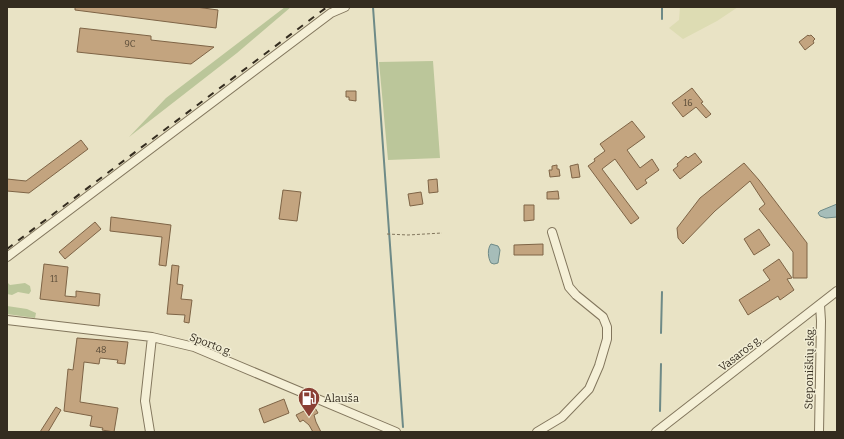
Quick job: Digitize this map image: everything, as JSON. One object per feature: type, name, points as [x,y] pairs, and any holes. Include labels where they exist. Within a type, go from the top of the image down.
[{"type":"street","points":[[7,257],[331,13],[344,7]]},
{"type":"street","points":[[537,432],[562,416],[589,389],[599,366],[607,338],[607,327],[603,317],[576,295],[569,287],[552,232]]},
{"type":"street","name":"Vasaros g.","points":[[656,432],[837,291]]},
{"type":"street","name":"Steponiškių skg.","points":[[819,432],[820,305]]},
{"type":"street","name":"Sporto g.","points":[[7,320],[152,337],[194,347],[396,432]]},
{"type":"street","points":[[150,432],[145,401],[152,337]]},
{"type":"path","points":[[387,234],[408,235],[442,233]]},
{"type":"green space","points":[[285,7],[291,7],[237,53],[129,137],[166,98]]},
{"type":"green space","points":[[680,7],[738,7],[717,21],[683,39],[669,28],[679,20]]},
{"type":"green space","points":[[433,61],[440,158],[388,160],[379,62]]},
{"type":"green space","points":[[7,282],[10,285],[25,283],[30,286],[31,291],[29,294],[18,292],[12,295],[7,294]]},
{"type":"green space","points":[[7,306],[27,309],[36,313],[35,318],[7,314]]},
{"type":"water","points":[[837,204],[837,217],[826,218],[820,216],[818,213],[820,211]]},
{"type":"water","points":[[491,244],[498,246],[500,250],[498,263],[494,264],[490,261],[488,251]]},
{"type":"building","points":[[75,7],[196,7],[218,10],[216,28],[75,10]]},
{"type":"building","points":[[80,28],[151,36],[151,40],[214,47],[191,64],[77,52]]},
{"type":"building","points":[[808,35],[811,35],[815,39],[813,41],[814,43],[805,50],[799,42]]},
{"type":"building","points":[[692,88],[703,102],[701,103],[711,114],[706,118],[696,107],[683,117],[672,103]]},
{"type":"building","points":[[346,91],[356,91],[356,101],[349,100],[349,97],[346,97]]},
{"type":"building","points":[[632,121],[645,137],[627,150],[640,168],[652,159],[659,170],[645,180],[647,183],[637,190],[615,159],[602,169],[639,218],[631,224],[588,166],[595,161],[594,159],[605,151],[600,144]]},
{"type":"building","points":[[81,140],[88,149],[29,193],[7,191],[7,179],[26,181]]},
{"type":"building","points":[[695,153],[702,162],[680,179],[673,170],[686,156],[688,158]]},
{"type":"building","points":[[744,163],[759,180],[807,243],[807,278],[793,278],[793,252],[759,209],[765,204],[750,181],[715,211],[683,244],[678,238],[677,228],[700,198]]},
{"type":"building","points":[[578,164],[580,177],[572,178],[570,166]]},
{"type":"building","points":[[557,165],[560,176],[550,177],[549,170],[552,170],[552,166]]},
{"type":"building","points":[[437,179],[438,192],[429,193],[428,180]]},
{"type":"building","points":[[283,190],[301,192],[297,221],[279,219]]},
{"type":"building","points":[[558,191],[559,199],[547,199],[547,192]]},
{"type":"building","points":[[421,192],[423,204],[410,206],[408,194]]},
{"type":"building","points":[[524,205],[534,205],[534,220],[524,221]]},
{"type":"building","points":[[111,217],[171,225],[166,266],[159,265],[162,237],[110,231]]},
{"type":"building","points":[[95,222],[101,229],[65,259],[59,252]]},
{"type":"building","points":[[759,229],[770,245],[754,255],[744,239]]},
{"type":"building","points":[[543,244],[543,255],[514,255],[514,245]]},
{"type":"building","points":[[779,259],[792,278],[787,279],[794,290],[780,300],[778,296],[748,315],[739,300],[770,280],[763,270]]},
{"type":"building","points":[[44,264],[68,267],[65,296],[76,297],[76,291],[100,294],[99,306],[40,299]]},
{"type":"building","points":[[172,265],[179,266],[177,284],[183,285],[181,299],[192,300],[189,323],[184,322],[185,315],[167,314]]},
{"type":"building","points":[[77,338],[128,342],[125,364],[117,363],[118,360],[100,358],[99,364],[84,362],[80,402],[118,408],[114,432],[102,430],[103,428],[90,426],[92,416],[64,411],[68,369],[73,370]]},
{"type":"building","points":[[284,399],[289,413],[264,423],[259,409]]},
{"type":"building","points":[[314,406],[318,413],[314,415],[321,432],[313,432],[309,425],[303,420],[300,422],[296,415]]},
{"type":"building","points":[[56,407],[61,410],[48,432],[40,432]]},
{"type":"waterway","points":[[373,7],[403,427]]},
{"type":"waterway","points":[[662,7],[662,19]]},
{"type":"waterway","points":[[661,333],[662,292]]},
{"type":"waterway","points":[[660,411],[661,364]]},
{"type":"railway","points":[[7,249],[327,7]]},
{"type":"place","name":"Alauša","points":[[309,418]]}]
